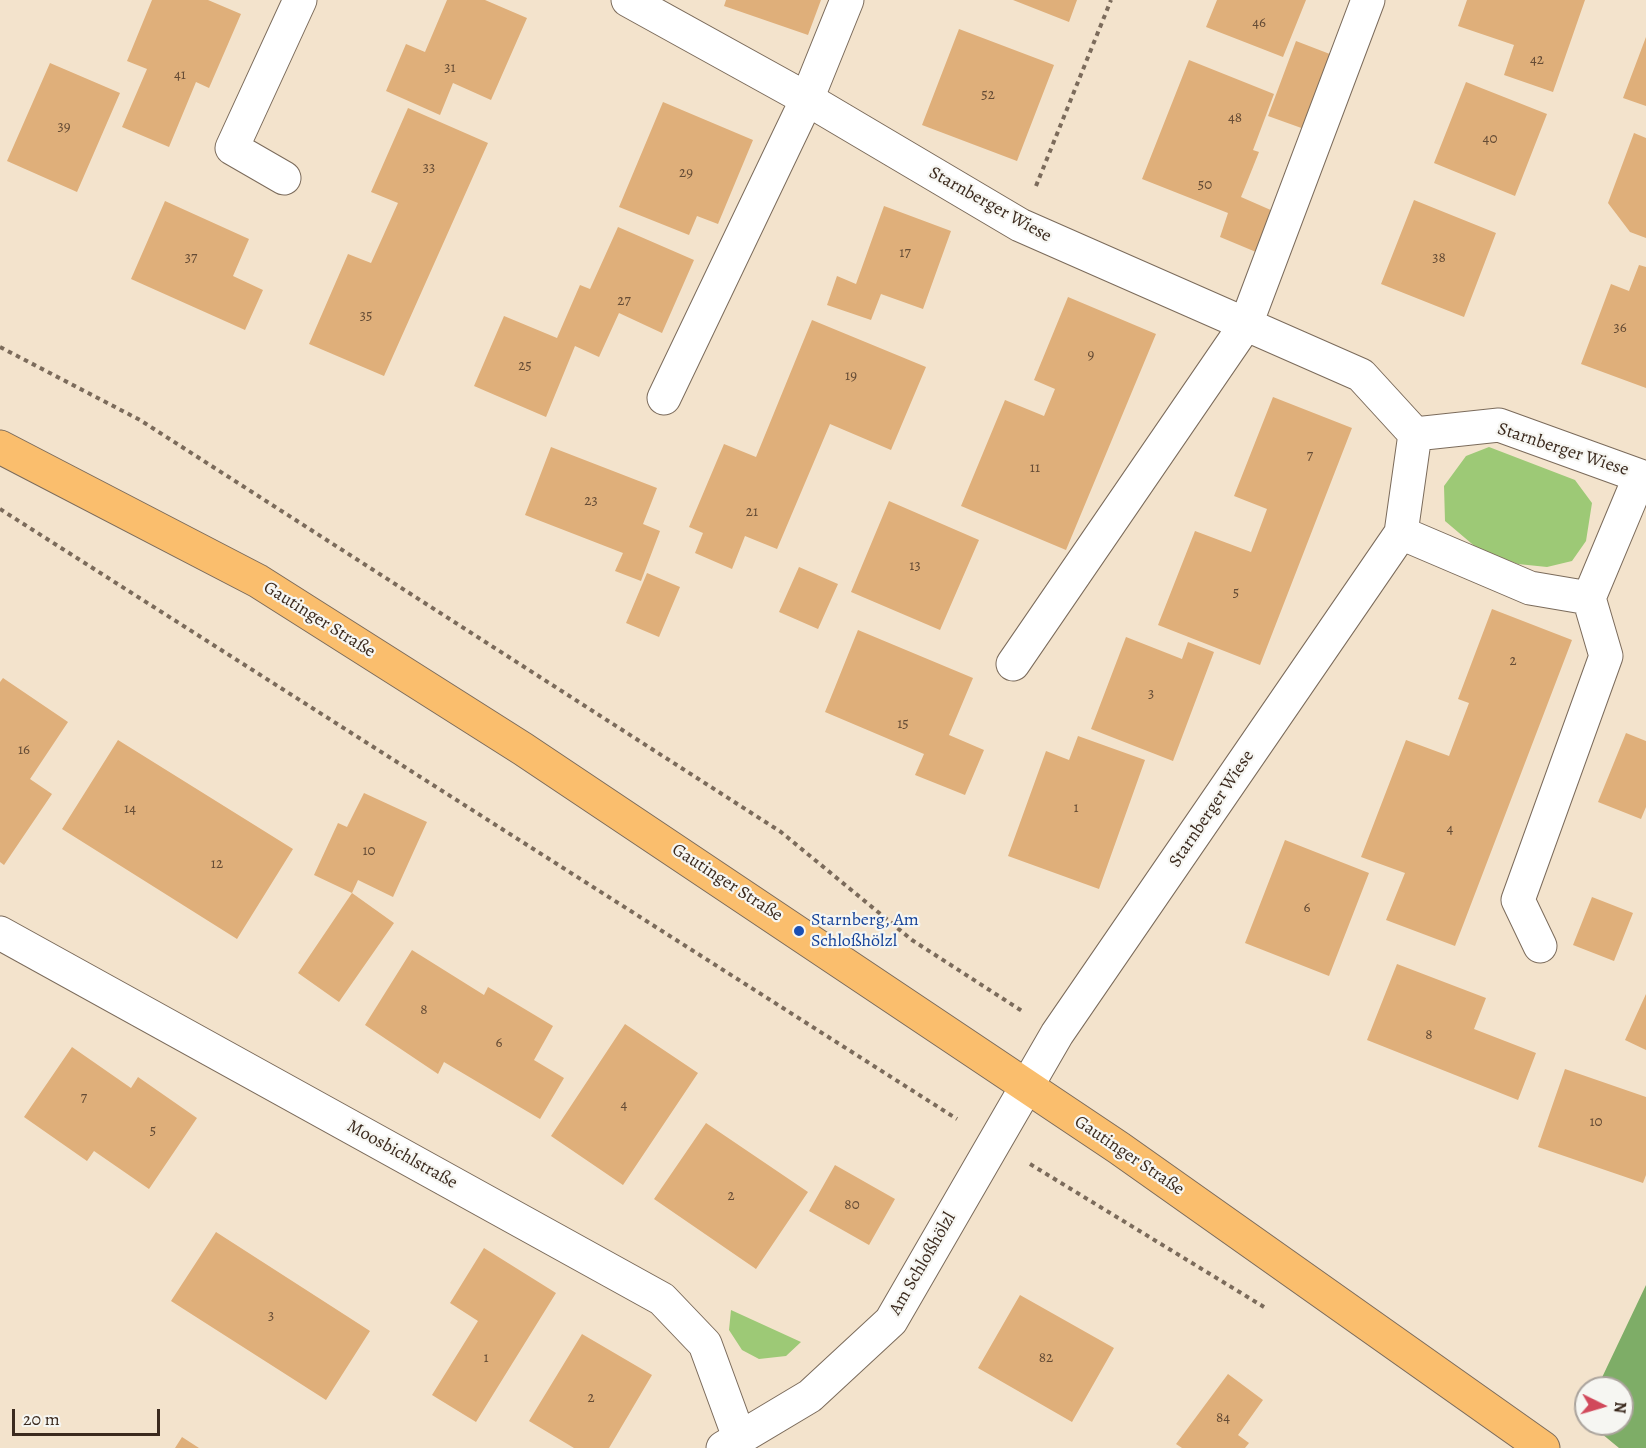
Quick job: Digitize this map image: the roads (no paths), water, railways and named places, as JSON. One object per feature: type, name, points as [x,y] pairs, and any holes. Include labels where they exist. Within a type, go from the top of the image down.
[{"type":"main road","name":"Gautinger Straße","points":[[0,447],[258,581],[523,749],[799,931],[1119,1148],[1543,1448]]},
{"type":"street","points":[[284,178],[232,148],[300,0]]},
{"type":"street","name":"Starnberger Wiese","points":[[628,0],[807,99],[1020,225],[1361,375],[1415,434]]},
{"type":"street","points":[[664,398],[807,99],[847,0]]},
{"type":"street","points":[[1013,664],[1246,324],[1368,0]]},
{"type":"street","name":"Starnberger Wiese","points":[[1415,434],[1498,426],[1643,469],[1589,598]]},
{"type":"street","name":"Starnberger Wiese","points":[[1026,1087],[1057,1034],[1401,533],[1415,434]]},
{"type":"street","points":[[1401,533],[1530,588],[1589,598],[1606,656],[1518,900],[1540,946]]},
{"type":"street","name":"Moosbichlstraße","points":[[0,933],[662,1299],[705,1344],[731,1443]]},
{"type":"street","name":"Am Schloßhölzl","points":[[731,1443],[810,1396],[891,1320],[1026,1087]]},
{"type":"place","name":"Starnberg, Am Schloßhölzl","points":[[799,931]]}]
